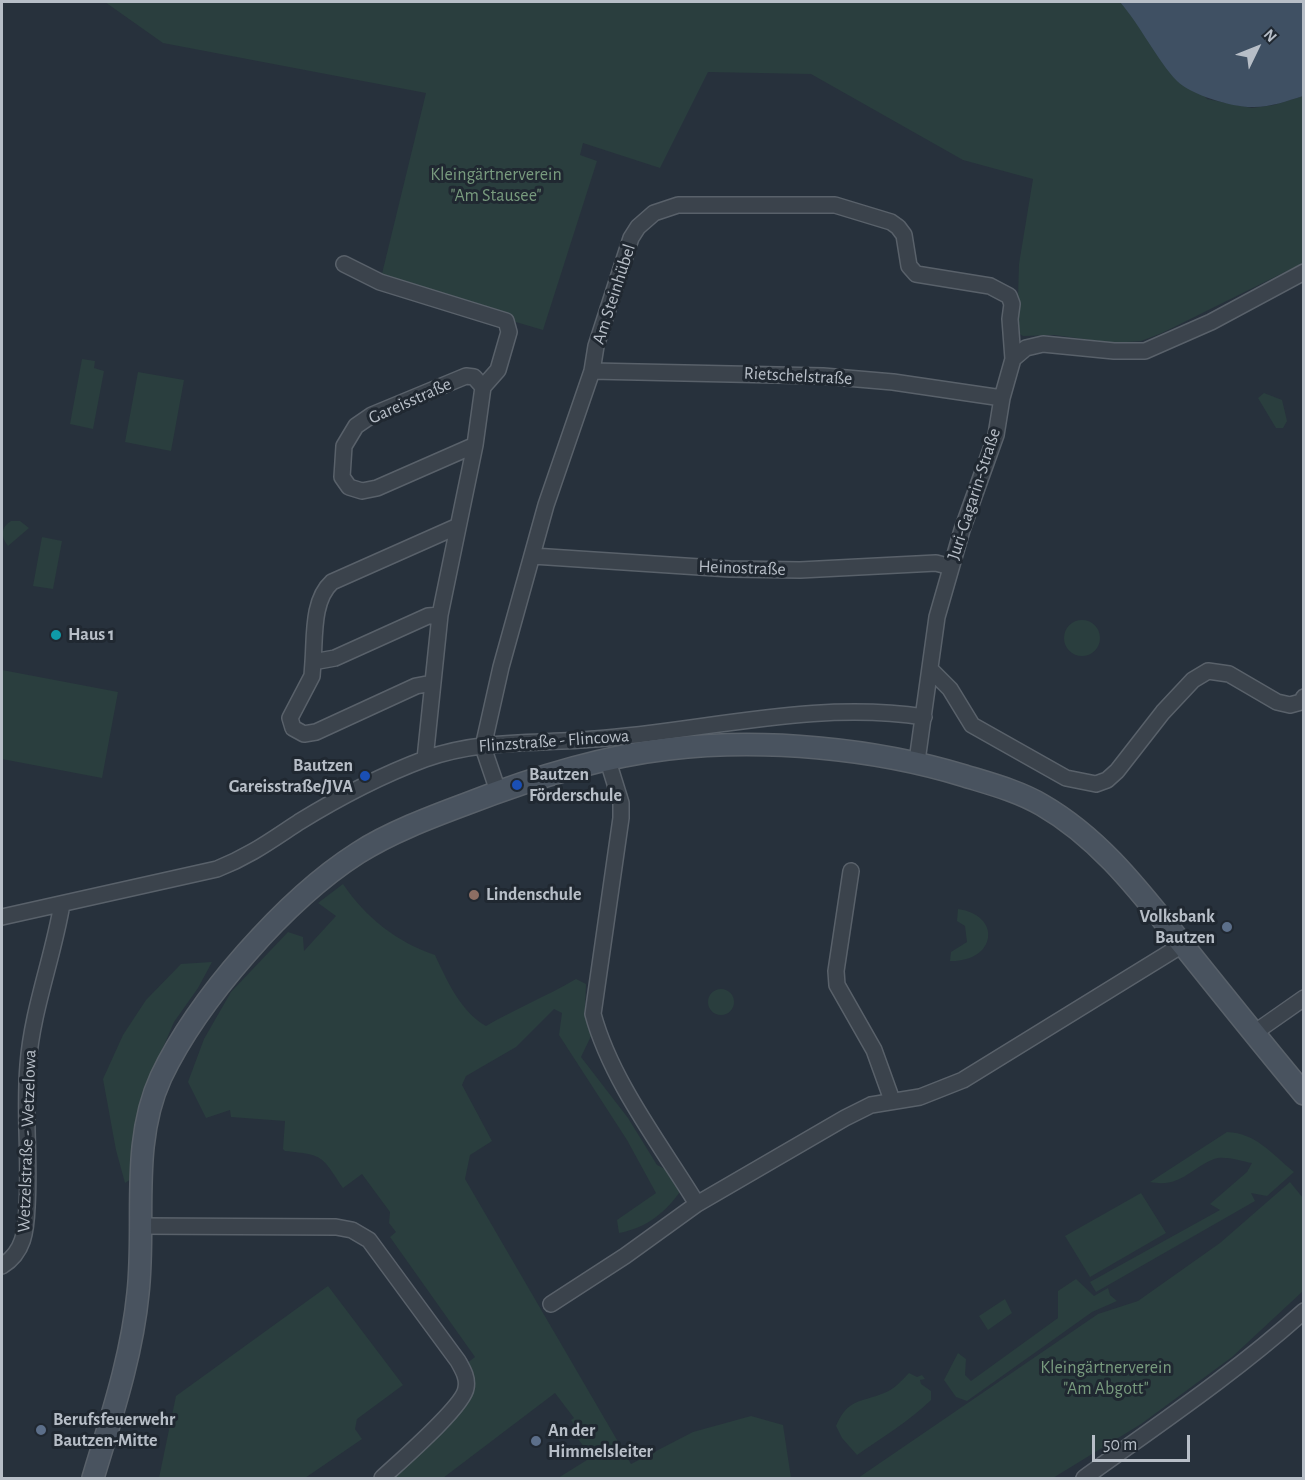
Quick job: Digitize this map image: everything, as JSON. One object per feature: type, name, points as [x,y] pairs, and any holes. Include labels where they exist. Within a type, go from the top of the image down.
[{"type":"street","name":"Am Steinhübel","points":[[483,747],[501,667],[546,505],[592,371],[596,346],[631,238],[645,220],[663,209],[678,205],[835,205],[891,222],[904,235],[909,266],[916,274],[990,286],[1009,296],[1012,304],[1010,320],[1013,359]]},
{"type":"street","points":[[344,264],[380,282],[506,321],[509,332],[498,370],[483,387],[475,445],[440,615],[425,759]]},
{"type":"street","points":[[1013,359],[1035,345],[1145,351],[1211,322],[1304,272]]},
{"type":"street","name":"Juri-Gagarin-Straße","points":[[917,761],[937,616],[977,484],[996,435],[1002,398],[1013,359]]},
{"type":"street","name":"Rietschelstraße","points":[[592,371],[823,376],[893,382],[1002,398]]},
{"type":"street","name":"Gareisstraße","points":[[475,445],[377,488],[362,491],[349,487],[342,477],[344,446],[356,426],[372,416],[466,376],[474,377],[483,387]]},
{"type":"street","points":[[432,683],[416,686],[316,732],[304,734],[293,728],[290,718],[312,676],[318,605],[324,590],[340,578],[458,526]]},
{"type":"street","name":"Heinostraße","points":[[533,556],[730,570],[800,570],[936,563],[951,567]]},
{"type":"street","points":[[313,662],[335,658],[419,620],[440,615]]},
{"type":"street","points":[[930,669],[950,689],[972,725],[1066,778],[1096,784],[1117,771],[1163,712],[1193,680],[1208,671],[1229,674],[1276,702],[1290,705],[1301,702],[1304,697]]},
{"type":"street","name":"Flinzstraße - Flincowa","points":[[2,917],[217,869],[247,858],[340,799],[425,759],[476,747],[512,741],[594,740],[829,712],[873,710],[924,717]]},
{"type":"street","points":[[93,1479],[121,1383],[133,1331],[139,1291],[142,1161],[147,1126],[160,1079],[190,1026],[223,983],[304,893],[359,852],[446,811],[498,791],[608,761],[666,749],[747,746],[851,751],[917,761],[999,787],[1036,801],[1102,849],[1304,1094]]},
{"type":"street","points":[[483,747],[498,791]]},
{"type":"street","points":[[608,761],[621,803],[621,818],[592,1014],[600,1042],[615,1070],[697,1204]]},
{"type":"street","points":[[851,871],[836,971],[837,985],[874,1050],[892,1100]]},
{"type":"street","name":"Wetzelstraße - Wetzelowa","points":[[2,1266],[12,1259],[23,1243],[30,1160],[26,1096],[28,1064],[40,993],[62,903]]},
{"type":"street","points":[[551,1304],[602,1272],[697,1204],[845,1118],[871,1104],[921,1097],[963,1080],[1182,945]]},
{"type":"street","points":[[1254,1034],[1302,998]]},
{"type":"street","points":[[140,1226],[336,1227],[352,1230],[369,1240],[458,1361],[466,1383],[466,1390],[457,1406],[382,1479]]},
{"type":"street","points":[[1084,1479],[1203,1394],[1304,1311]]},
{"type":"green space","name":"Kleingärtnerverein \"Am Stausee\"","points":[[105,2],[1120,2],[1207,99],[1252,108],[1274,105],[1303,96],[1303,263],[1162,333],[1141,341],[1114,343],[1054,335],[1023,336],[1017,332],[1019,264],[1033,179],[963,160],[811,74],[708,72],[660,168],[583,143],[580,155],[597,161],[543,330],[380,282],[426,93],[163,43]]},
{"type":"green space","points":[[82,359],[95,361],[94,368],[104,371],[93,429],[70,424]]},
{"type":"green space","points":[[138,372],[184,380],[171,451],[125,442]]},
{"type":"green space","points":[[1264,393],[1282,400],[1287,421],[1283,428],[1276,428],[1258,398]]},
{"type":"green space","points":[[11,521],[20,521],[29,528],[8,546],[3,532],[5,526]]},
{"type":"green space","points":[[42,537],[62,541],[53,589],[33,586]]},
{"type":"green space","points":[[1082,620],[1095,625],[1100,638],[1095,651],[1082,656],[1069,651],[1064,638],[1069,625]]},
{"type":"green space","points":[[2,670],[118,692],[102,778],[2,759]]},
{"type":"green space","points":[[343,884],[361,907],[383,927],[421,950],[435,955],[462,1004],[469,1013],[486,1026],[576,979],[586,984],[585,1008],[592,1034],[581,1057],[628,1118],[657,1165],[675,1174],[682,1189],[655,1218],[629,1231],[619,1233],[617,1220],[656,1193],[627,1140],[559,1035],[562,1013],[554,1009],[516,1047],[466,1076],[462,1085],[492,1141],[470,1155],[465,1179],[631,1464],[693,1432],[751,1416],[783,1425],[791,1478],[558,1478],[595,1455],[585,1448],[574,1434],[578,1431],[571,1420],[574,1418],[555,1393],[443,1478],[385,1478],[473,1394],[472,1376],[466,1364],[475,1357],[390,1237],[396,1232],[389,1223],[390,1212],[362,1174],[343,1188],[320,1159],[307,1154],[285,1151],[283,1149],[285,1121],[231,1117],[230,1110],[206,1118],[188,1082],[204,1039],[231,992],[288,932],[303,937],[304,951],[336,916],[318,903]]},
{"type":"green space","points":[[958,909],[972,913],[982,920],[987,928],[988,938],[985,947],[977,954],[966,959],[950,961],[951,952],[967,942],[965,926],[957,921]]},
{"type":"green space","points":[[212,962],[198,988],[174,1022],[150,1078],[136,1176],[125,1183],[116,1150],[103,1079],[123,1035],[146,1000],[181,964]]},
{"type":"green space","points":[[721,989],[730,993],[734,1002],[730,1011],[721,1015],[712,1011],[708,1002],[712,993]]},
{"type":"green space","points":[[1227,1132],[1255,1140],[1294,1172],[1267,1196],[1251,1193],[1255,1201],[1096,1292],[1090,1282],[1220,1210],[1210,1204],[1247,1172],[1252,1163],[1218,1158],[1177,1180],[1161,1183],[1150,1182]]},
{"type":"green space","name":"Kleingärtnerverein \"Am Abgott\"","points":[[1290,1182],[1303,1198],[1303,1291],[1232,1357],[1141,1424],[1053,1478],[858,1478],[1098,1314],[1138,1301],[1220,1243]]},
{"type":"green space","points":[[1141,1193],[1166,1233],[1090,1277],[1065,1236]]},
{"type":"green space","points":[[1076,1279],[1094,1296],[1108,1288],[1110,1295],[1117,1301],[1092,1312],[967,1401],[956,1397],[944,1380],[958,1353],[966,1359],[965,1375],[971,1381],[1058,1318],[1058,1291]]},
{"type":"green space","points":[[328,1286],[403,1385],[357,1419],[355,1429],[362,1439],[305,1478],[159,1478],[176,1396]]},
{"type":"green space","points":[[1005,1299],[1012,1313],[988,1330],[979,1316]]},
{"type":"green space","points":[[909,1373],[917,1377],[922,1375],[925,1379],[920,1380],[921,1384],[931,1391],[931,1400],[905,1422],[857,1455],[842,1438],[836,1426],[845,1410],[856,1403],[888,1392]]},
{"type":"water","points":[[1120,2],[1303,2],[1303,96],[1273,105],[1246,107],[1213,100],[1192,91],[1170,73]]},
{"type":"place","name":"Haus 1","points":[[56,635]]},
{"type":"place","name":"Bautzen Gareisstraße/JVA","points":[[365,776]]},
{"type":"place","name":"Bautzen Förderschule","points":[[517,785]]},
{"type":"place","name":"Lindenschule","points":[[474,895]]},
{"type":"place","name":"Volksbank Bautzen","points":[[1227,927]]},
{"type":"place","name":"Berufsfeuerwehr Bautzen-Mitte","points":[[41,1430]]},
{"type":"place","name":"An der Himmelsleiter","points":[[536,1441]]}]
